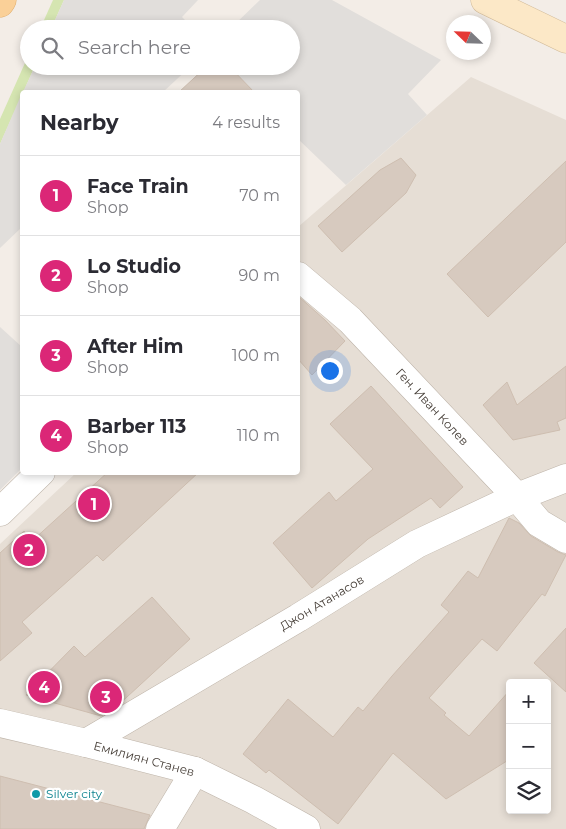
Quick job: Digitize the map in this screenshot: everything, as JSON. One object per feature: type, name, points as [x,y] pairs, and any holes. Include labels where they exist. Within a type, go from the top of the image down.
[{"type":"main road","points":[[486,0],[566,39]]},
{"type":"street","name":"Ген. Иван Колев","points":[[300,278],[350,320],[517,497],[539,523],[566,539]]},
{"type":"street","points":[[0,512],[38,475]]},
{"type":"street","name":"Джон Атанасов","points":[[86,743],[298,618],[418,544],[517,497],[566,478]]},
{"type":"street","name":"Емилиян Станев","points":[[0,723],[86,743],[195,772],[254,800],[306,829]]},
{"type":"street","points":[[160,829],[195,772]]},
{"type":"shaded area","points":[[64,0],[198,0],[182,17],[185,20],[55,20]]},
{"type":"shaded area","points":[[260,0],[332,0],[441,60],[408,94],[427,115],[346,185],[300,141],[300,90],[252,90],[238,75],[300,75],[300,20],[239,20]]},
{"type":"shaded area","points":[[31,75],[181,75],[165,90],[24,90]]},
{"type":"shaded area","points":[[471,77],[566,120],[566,829],[0,829],[0,544],[74,475],[300,475],[300,225]]},
{"type":"shaded area","points":[[20,98],[20,229],[0,248],[0,144]]},
{"type":"shaded area","points":[[0,327],[20,345],[20,470],[0,490]]},
{"type":"green space","points":[[53,0],[64,0],[55,20],[44,20]]},
{"type":"green space","points":[[20,74],[31,75],[24,90],[20,90],[20,99],[0,144],[0,119]]},
{"type":"building","points":[[197,75],[238,75],[252,90],[181,90]]},
{"type":"building","points":[[401,158],[416,175],[406,193],[342,252],[318,226],[380,170]]},
{"type":"building","points":[[566,161],[566,242],[488,317],[447,274]]},
{"type":"building","points":[[300,298],[345,341],[312,375],[300,361]]},
{"type":"building","points":[[566,366],[566,418],[557,422],[560,430],[513,440],[483,405],[507,382],[517,405]]},
{"type":"building","points":[[371,386],[463,487],[440,508],[431,498],[368,539],[312,588],[273,543],[329,492],[336,501],[373,469],[330,424]]},
{"type":"building","points":[[105,475],[196,475],[103,561],[97,555],[22,622],[32,633],[0,661],[0,553],[24,531],[32,541]]},
{"type":"building","points":[[509,518],[519,523],[531,536],[566,555],[545,596],[542,594],[497,651],[482,639],[429,698],[446,713],[444,715],[469,736],[506,694],[506,762],[446,799],[393,753],[338,824],[269,770],[266,773],[243,754],[288,699],[333,737],[358,707],[363,711],[449,612],[441,605],[468,571],[478,578]]},
{"type":"building","points":[[152,597],[190,639],[115,708],[101,716],[26,695],[74,646],[85,657]]},
{"type":"building","points":[[566,628],[566,692],[534,663]]},
{"type":"building","name":"Silver city","points":[[0,776],[150,815],[144,829],[0,829]]},
{"type":"place","name":"Face Train","points":[[94,504]]},
{"type":"place","name":"Lo Studio","points":[[29,550]]},
{"type":"place","name":"Barber 113","points":[[44,687]]},
{"type":"place","name":"After Him","points":[[106,697]]},
{"type":"place","name":"Silver city","points":[[36,794]]}]
